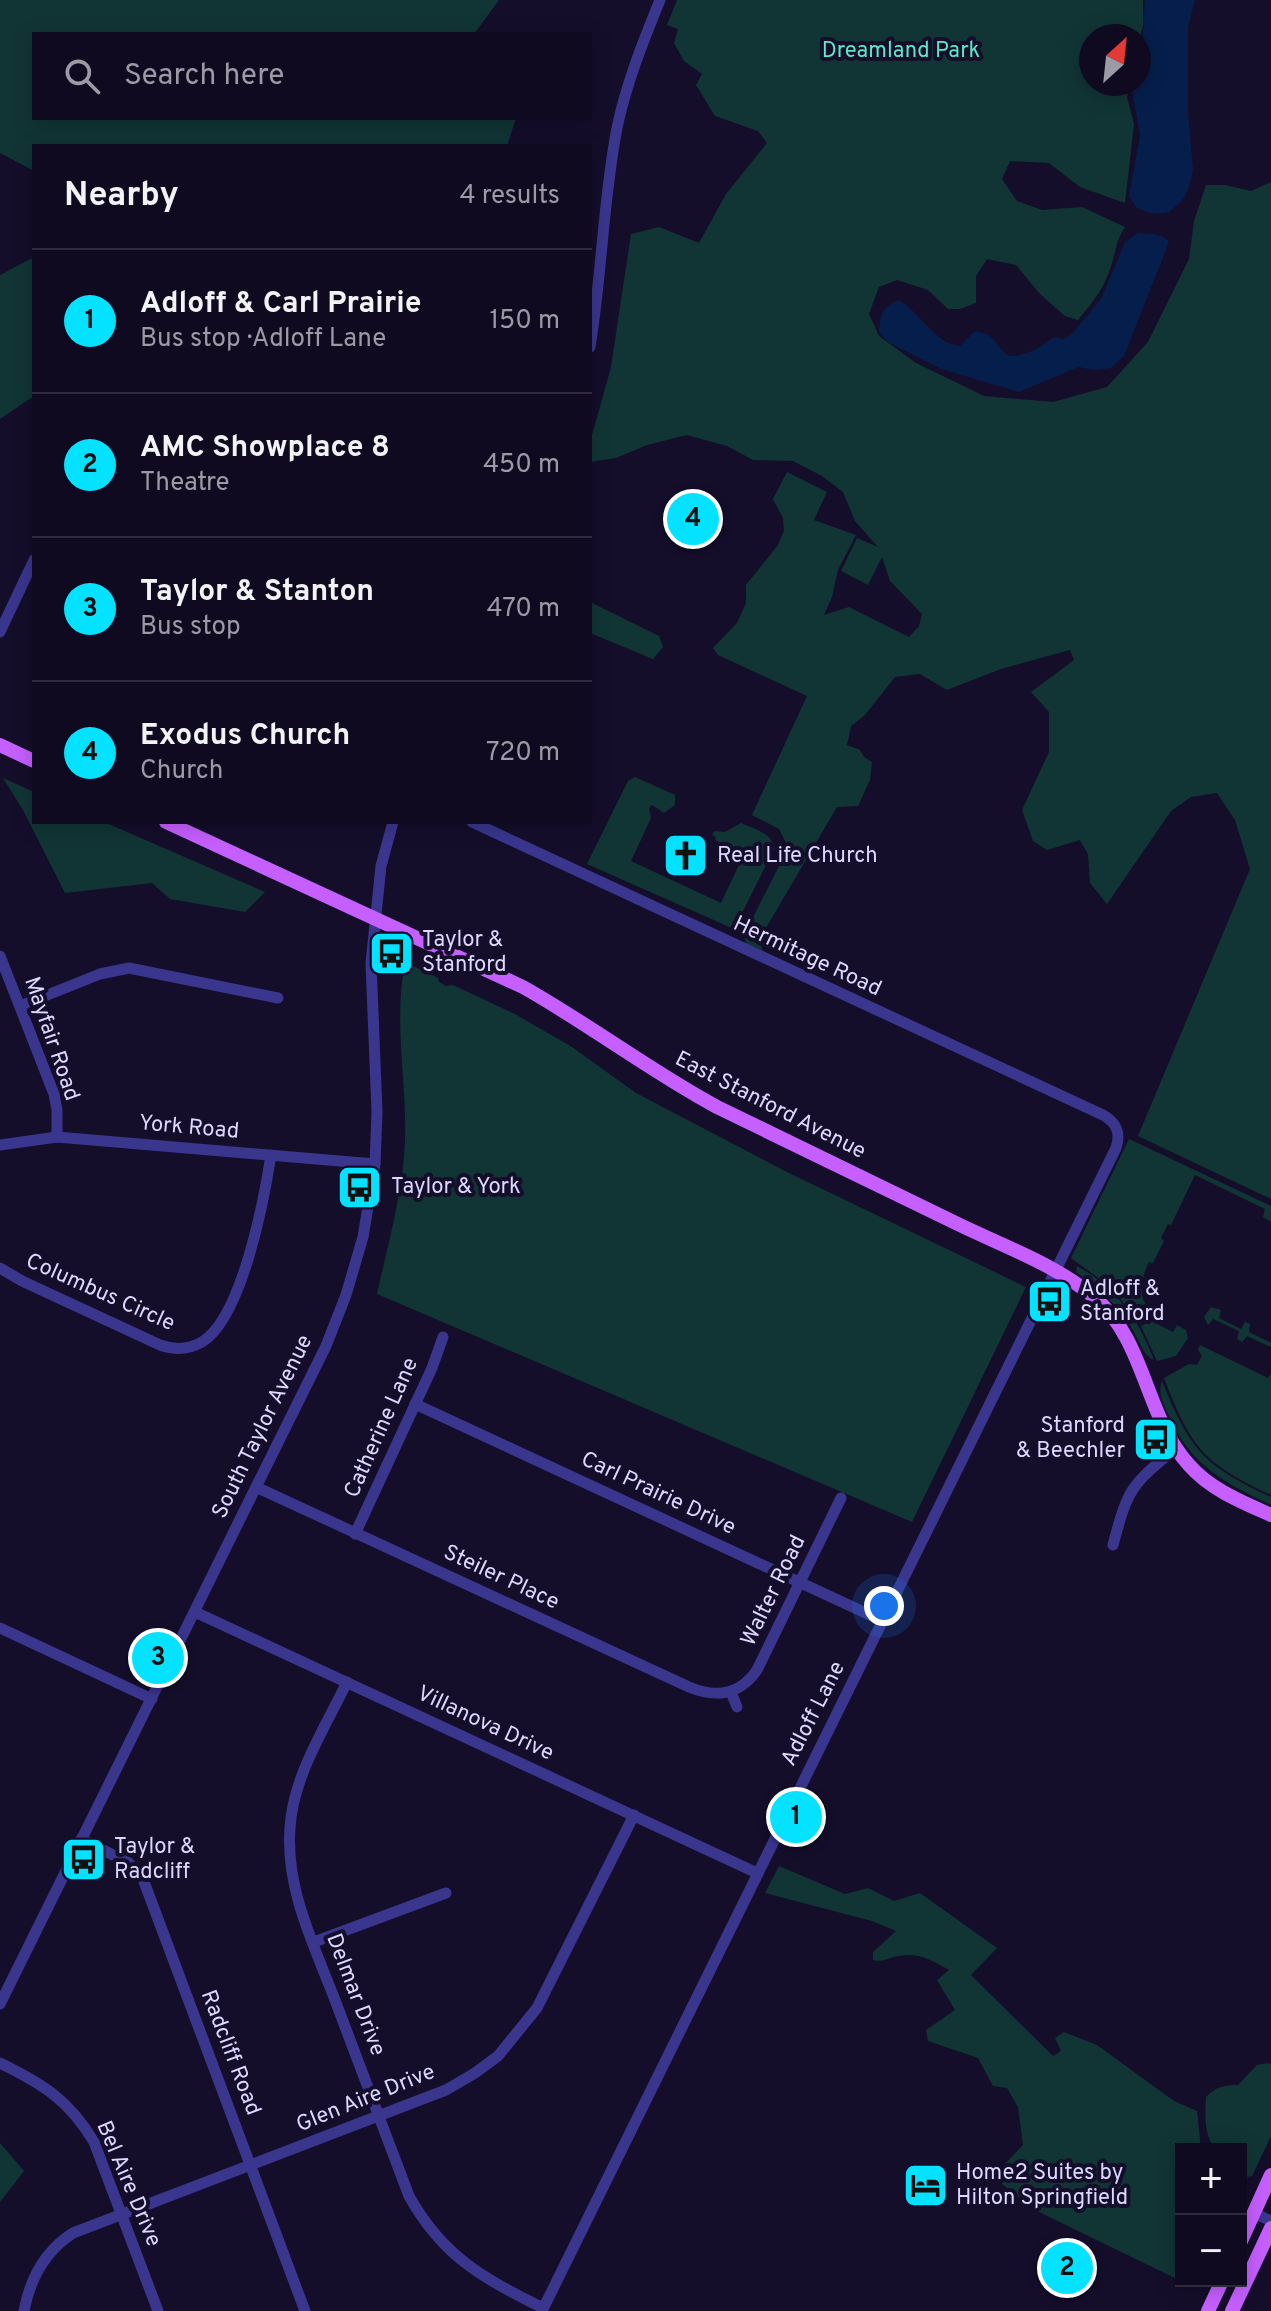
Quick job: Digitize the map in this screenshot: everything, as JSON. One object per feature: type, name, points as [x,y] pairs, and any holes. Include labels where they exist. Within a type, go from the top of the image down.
[{"type":"main road","points":[[0,745],[32,760]]},
{"type":"main road","name":"East Stanford Avenue","points":[[170,824],[523,987],[675,1084],[717,1107],[1082,1287],[1120,1326],[1175,1449],[1188,1465],[1210,1484],[1271,1515]]},
{"type":"main road","points":[[1247,2228],[1266,2198],[1271,2175]]},
{"type":"main road","points":[[1232,2311],[1271,2228]]},
{"type":"main road","points":[[1208,2311],[1219,2287]]},
{"type":"street","points":[[592,329],[609,175],[618,124],[636,63],[660,0]]},
{"type":"street","points":[[0,632],[32,564]]},
{"type":"street","name":"South Taylor Avenue","points":[[0,2004],[326,1346],[346,1295],[363,1237],[375,1164],[377,1112],[371,981],[374,918],[381,866],[392,824]]},
{"type":"street","name":"Hermitage Road","points":[[476,824],[1103,1115],[1112,1121],[1119,1134]]},
{"type":"street","name":"Mayfair Road","points":[[0,956],[54,1094],[57,1137]]},
{"type":"street","points":[[20,1006],[100,974],[129,968],[278,998]]},
{"type":"street","name":"Adloff Lane","points":[[542,2310],[1116,1148],[1119,1134]]},
{"type":"street","name":"York Road","points":[[0,1145],[57,1137],[375,1164]]},
{"type":"street","name":"Columbus Circle","points":[[0,1268],[168,1348],[183,1349],[202,1342],[217,1328],[240,1281],[253,1242],[271,1155]]},
{"type":"street","name":"Catherine Lane","points":[[355,1534],[443,1337]]},
{"type":"street","name":"Carl Prairie Drive","points":[[415,1404],[883,1621]]},
{"type":"street","points":[[1113,1545],[1121,1513],[1133,1487],[1147,1471],[1175,1449]]},
{"type":"street","name":"Steiler Place","points":[[256,1487],[700,1692],[717,1695],[731,1692]]},
{"type":"street","name":"Walter Road","points":[[731,1692],[747,1682],[757,1670],[841,1498]]},
{"type":"street","name":"Villanova Drive","points":[[195,1612],[757,1873]]},
{"type":"street","points":[[0,1628],[152,1699]]},
{"type":"street","name":"Delmar Drive","points":[[347,1682],[299,1784],[290,1827],[290,1853],[300,1906],[409,2196],[435,2237],[470,2269],[542,2310]]},
{"type":"street","points":[[731,1692],[737,1707]]},
{"type":"street","name":"Glen Aire Drive","points":[[24,2311],[34,2277],[54,2248],[73,2233],[446,2090],[498,2056],[537,2008],[634,1815]]},
{"type":"street","name":"Radcliff Road","points":[[81,1839],[129,1863],[143,1879],[305,2311]]},
{"type":"street","points":[[314,1942],[446,1893]]},
{"type":"street","name":"Bel Aire Drive","points":[[0,2063],[48,2089],[63,2100],[82,2122],[94,2142],[158,2311]]},
{"type":"street","points":[[1254,2213],[1271,2221]]},
{"type":"green space","points":[[0,0],[499,0],[475,32],[32,32],[32,120],[515,120],[508,144],[32,144],[32,170],[0,153]]},
{"type":"green space","name":"Dreamland Park","points":[[677,0],[1143,0],[1143,24],[1079,24],[1079,96],[1127,96],[1134,124],[1125,203],[1080,187],[1049,163],[1010,161],[1002,179],[1017,201],[1042,210],[1082,207],[1125,227],[1106,279],[1078,320],[1065,316],[1040,294],[1016,265],[987,259],[976,276],[976,303],[960,309],[948,309],[928,290],[897,280],[879,287],[869,314],[879,336],[916,363],[984,396],[1053,402],[1107,387],[1148,342],[1189,259],[1194,221],[1206,185],[1225,185],[1251,191],[1271,182],[1271,1199],[1138,1136],[1250,869],[1235,820],[1217,793],[1191,797],[1171,811],[1107,904],[1090,883],[1088,854],[1080,840],[1047,850],[1033,841],[1022,810],[1049,752],[1049,712],[1031,692],[1074,660],[1070,650],[1001,669],[947,690],[920,674],[895,677],[865,715],[851,726],[847,745],[860,750],[872,762],[870,780],[858,806],[837,807],[763,933],[760,940],[762,950],[772,958],[746,944],[745,938],[752,939],[745,933],[787,845],[779,829],[752,815],[807,696],[718,655],[713,648],[737,623],[746,603],[746,585],[778,545],[784,530],[783,518],[773,499],[787,472],[827,492],[814,520],[856,535],[838,570],[824,615],[849,607],[909,637],[919,626],[922,614],[890,581],[882,557],[868,585],[841,571],[857,538],[878,547],[855,521],[843,492],[822,476],[793,461],[753,460],[727,446],[687,435],[647,445],[616,458],[592,462],[592,435],[611,367],[631,234],[659,227],[699,243],[726,194],[767,143],[758,131],[715,116],[696,85],[702,74],[684,61],[674,43],[678,29],[667,25]]},
{"type":"green space","points":[[32,258],[32,397],[0,419],[0,275]]},
{"type":"green space","points":[[592,603],[659,636],[663,647],[653,659],[592,634]]},
{"type":"green space","points":[[635,777],[675,795],[675,805],[664,813],[652,805],[649,808],[651,818],[631,861],[721,903],[744,854],[715,840],[716,837],[712,835],[714,831],[725,832],[741,823],[770,839],[774,849],[734,929],[587,864],[628,781]]},
{"type":"green space","points":[[3,778],[32,791],[32,824],[109,824],[265,892],[245,912],[170,899],[152,883],[65,893],[23,810]]},
{"type":"green space","points":[[411,965],[438,978],[446,986],[453,985],[515,1014],[572,1047],[636,1093],[787,1172],[1026,1287],[912,1522],[377,1294],[404,1160],[400,1011],[404,968]]},
{"type":"green space","points":[[1129,1139],[1271,1206],[1271,1222],[1263,1217],[1265,1209],[1195,1175],[1171,1225],[1168,1224],[1161,1238],[1164,1241],[1153,1263],[1149,1262],[1146,1268],[1142,1294],[1152,1312],[1148,1320],[1140,1324],[1111,1287],[1071,1258]]},
{"type":"green space","points":[[1077,1266],[1103,1284],[1124,1306],[1141,1331],[1154,1360],[1145,1353],[1117,1308],[1076,1272]]},
{"type":"green space","points":[[1211,1307],[1221,1310],[1219,1318],[1241,1329],[1245,1322],[1250,1324],[1249,1332],[1271,1343],[1271,1347],[1247,1336],[1242,1342],[1237,1339],[1239,1331],[1213,1319],[1208,1325],[1204,1317]]},
{"type":"green space","points":[[1151,1321],[1173,1332],[1177,1325],[1186,1330],[1188,1338],[1176,1356],[1157,1361],[1141,1326]]},
{"type":"green space","points":[[1200,1345],[1268,1378],[1271,1373],[1271,1495],[1214,1462],[1202,1451],[1183,1421],[1164,1378],[1189,1364],[1197,1365],[1202,1356],[1198,1350]]},
{"type":"green space","points":[[1162,1381],[1181,1424],[1202,1453],[1229,1475],[1271,1497],[1271,1505],[1224,1480],[1198,1460],[1177,1433],[1163,1403],[1160,1390]]},
{"type":"green space","points":[[779,1866],[845,1894],[868,1888],[894,1901],[920,1893],[997,1948],[971,1975],[1053,2056],[1061,2051],[1055,2038],[1064,2032],[1097,2045],[1174,2101],[1197,2111],[1200,2143],[1175,2143],[1175,2278],[1037,2211],[1002,2184],[1001,2168],[1023,2145],[1018,2107],[1007,2088],[993,2086],[978,2058],[928,2041],[926,2030],[955,2010],[937,1980],[949,1970],[913,1955],[873,1960],[873,1952],[896,1931],[872,1921],[765,1893]]},
{"type":"green space","points":[[1271,2064],[1271,2136],[1252,2176],[1247,2177],[1247,2143],[1211,2143],[1206,2124],[1206,2097],[1220,2087],[1238,2085],[1257,2065]]},
{"type":"green space","points":[[0,2143],[24,2171],[0,2202]]},
{"type":"water","points":[[1145,0],[1195,0],[1188,27],[1188,112],[1193,170],[1182,201],[1169,212],[1153,214],[1137,208],[1129,196],[1140,135],[1133,96],[1151,96],[1151,24],[1143,24]]},
{"type":"water","points":[[1138,233],[1159,235],[1169,242],[1124,356],[1111,368],[1094,370],[1078,367],[1019,392],[941,369],[888,342],[879,332],[883,312],[899,300],[935,334],[951,344],[960,346],[974,332],[980,332],[989,336],[1008,356],[1033,351],[1053,337],[1063,339],[1071,335],[1101,299],[1125,242]]},
{"type":"place","name":"Exodus Church","points":[[693,519]]},
{"type":"place","name":"Real Life Church","points":[[686,856]]},
{"type":"place","name":"Taylor & Stanford","points":[[391,953]]},
{"type":"place","name":"Taylor & York","points":[[360,1187]]},
{"type":"place","name":"Adloff & Stanford","points":[[1049,1302]]},
{"type":"place","name":"Stanford & Beechler","points":[[1156,1439]]},
{"type":"place","name":"Taylor & Stanton","points":[[158,1658]]},
{"type":"place","name":"Adloff & Carl Prairie","points":[[796,1817]]},
{"type":"place","name":"Taylor & Radcliff","points":[[83,1860]]},
{"type":"place","name":"Home2 Suites by Hilton Springfield","points":[[925,2186]]},
{"type":"place","name":"AMC Showplace 8","points":[[1067,2268]]}]
